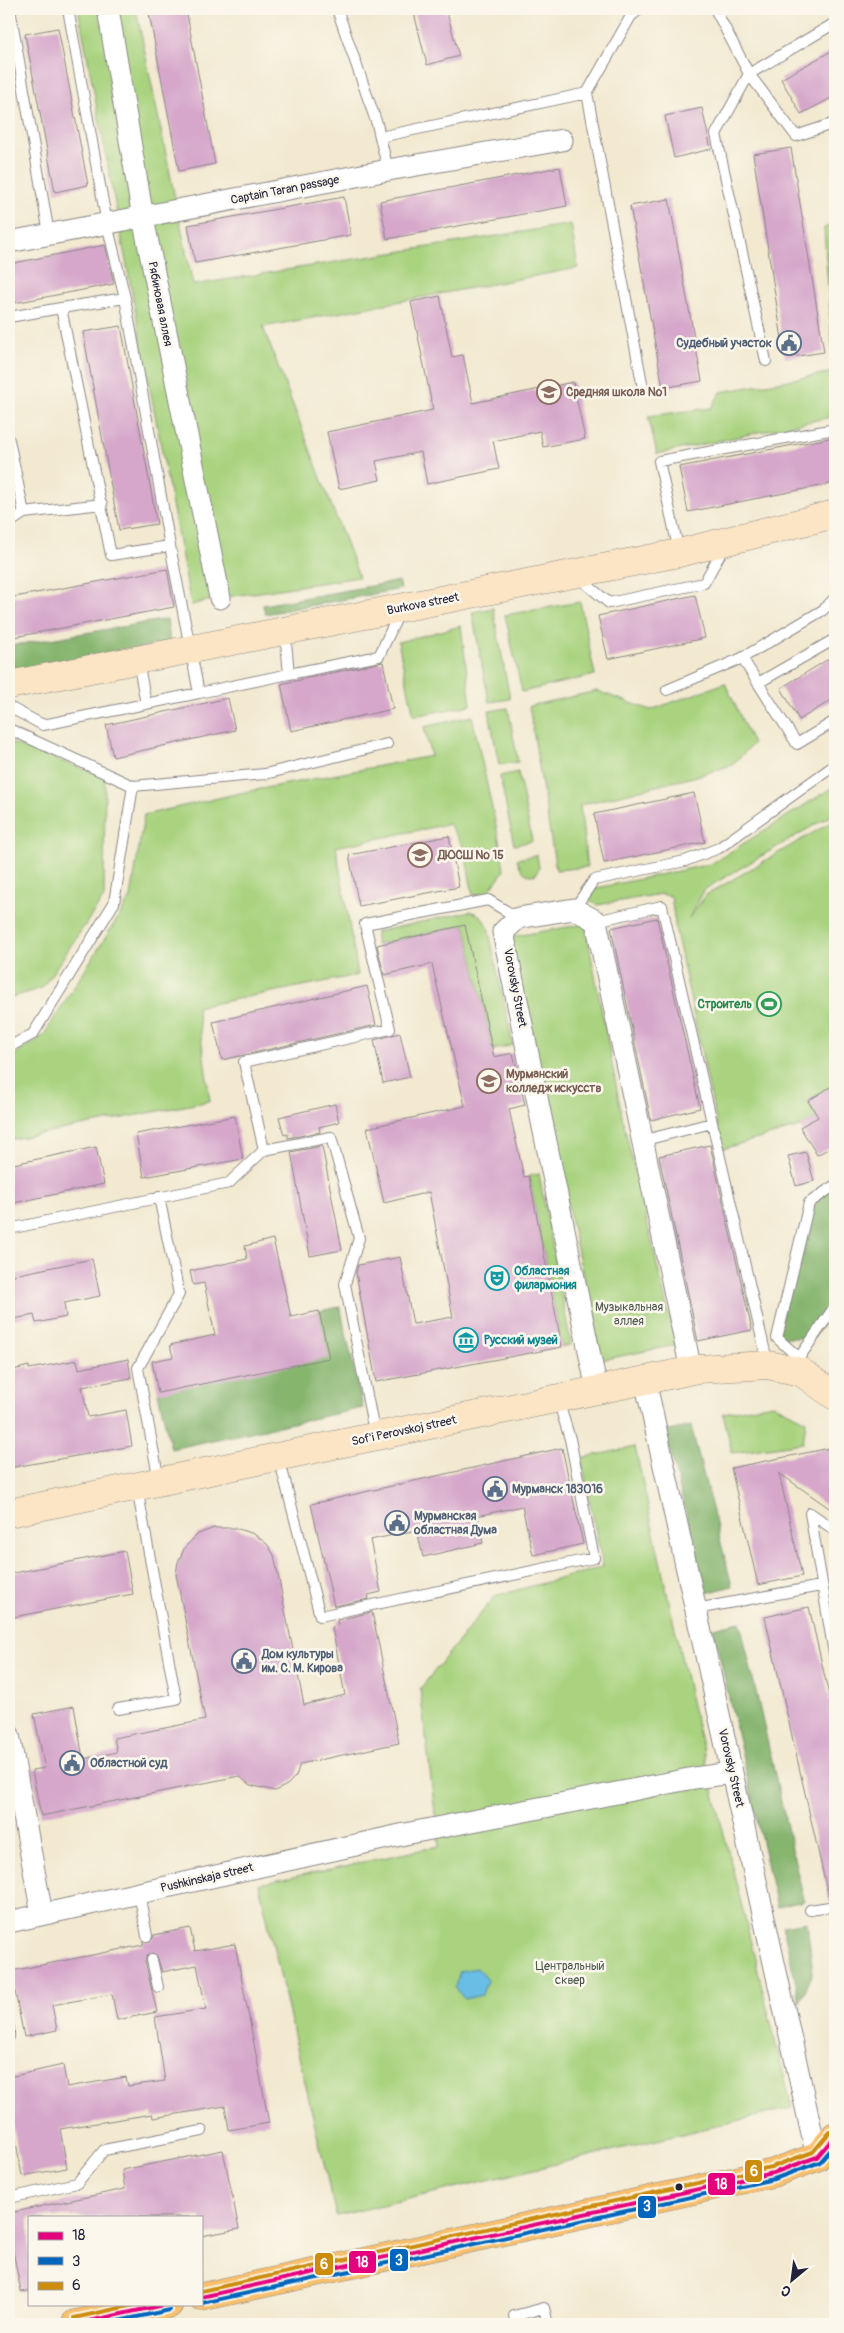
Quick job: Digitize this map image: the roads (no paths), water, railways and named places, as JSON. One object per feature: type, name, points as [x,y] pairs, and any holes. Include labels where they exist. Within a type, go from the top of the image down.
[{"type":"main road","points":[[202,2297],[756,2177],[817,2157],[835,2136]]},
{"type":"main road","points":[[75,2324],[160,2306]]},
{"type":"street","name":"Рябиновая аллея","points":[[108,9],[143,218],[220,598]]},
{"type":"street","name":"Captain Taran passage","points":[[9,242],[388,170],[562,140]]},
{"type":"street","name":"Burkova street","points":[[9,685],[679,553],[835,514]]},
{"type":"street","points":[[598,1390],[503,932],[518,918],[574,909],[596,922],[691,1370]]},
{"type":"street","points":[[800,1365],[835,1396]]},
{"type":"street","name":"Sof'i Perovskoj street","points":[[9,1513],[691,1370],[800,1365]]},
{"type":"street","name":"Vorovsky Street","points":[[645,1380],[817,2157]]},
{"type":"street","points":[[9,1741],[42,1914]]},
{"type":"street","name":"Pushkinskaja street","points":[[9,1922],[406,1834],[694,1778],[732,1773]]},
{"type":"lane","points":[[10,9],[48,234]]},
{"type":"lane","points":[[68,9],[107,224],[125,298],[199,693]]},
{"type":"lane","points":[[337,9],[380,137],[388,170]]},
{"type":"lane","points":[[640,9],[631,16],[587,93],[643,388]]},
{"type":"lane","points":[[715,9],[749,74],[796,136],[835,123]]},
{"type":"lane","points":[[766,362],[716,134],[749,74],[835,23]]},
{"type":"lane","points":[[380,137],[587,93]]},
{"type":"lane","points":[[9,317],[125,298]]},
{"type":"lane","points":[[61,308],[111,555],[170,546]]},
{"type":"lane","points":[[679,553],[659,461],[835,429]]},
{"type":"lane","points":[[9,440],[24,513]]},
{"type":"lane","points":[[9,523],[24,513],[102,504]]},
{"type":"lane","points":[[574,574],[609,603],[704,583],[728,541]]},
{"type":"lane","points":[[667,690],[742,658],[823,610],[835,598]]},
{"type":"lane","points":[[9,707],[43,725],[378,656],[401,608]]},
{"type":"lane","points":[[285,631],[289,674]]},
{"type":"lane","points":[[758,683],[835,639]]},
{"type":"lane","points":[[742,658],[797,744],[835,721]]},
{"type":"lane","points":[[138,660],[146,704]]},
{"type":"lane","points":[[9,728],[132,786],[265,774],[387,744]]},
{"type":"lane","points":[[574,909],[594,880],[685,862],[719,848],[835,765]]},
{"type":"lane","points":[[9,1047],[33,1034],[114,903],[132,786]]},
{"type":"lane","points":[[264,1150],[244,1062],[390,1030],[365,924],[488,900],[518,918]]},
{"type":"lane","points":[[596,922],[662,906],[768,1365]]},
{"type":"lane","points":[[641,1141],[712,1123]]},
{"type":"lane","points":[[9,1229],[229,1182],[264,1150],[331,1137],[359,1238],[345,1284],[375,1436]]},
{"type":"lane","points":[[835,1185],[809,1203],[777,1338],[800,1365],[835,1306]]},
{"type":"lane","points":[[118,1709],[176,1699],[148,1484],[138,1368],[179,1294],[159,1197]]},
{"type":"lane","points":[[279,1457],[320,1616],[594,1558],[570,1439],[558,1398]]},
{"type":"lane","points":[[835,1530],[810,1513],[835,1659]]},
{"type":"lane","points":[[696,1609],[821,1586]]},
{"type":"lane","points":[[139,1893],[148,1936]]},
{"type":"lane","points":[[810,1910],[835,1906]]},
{"type":"lane","points":[[152,1960],[158,1987]]},
{"type":"lane","points":[[9,2028],[9,2036]]},
{"type":"lane","points":[[9,2198],[77,2183],[104,2150],[202,2131]]},
{"type":"lane","points":[[516,2324],[514,2316],[544,2308],[548,2324]]},
{"type":"water","points":[[477,1968],[487,1980],[482,1995],[464,1999],[455,1987],[460,1971]]},
{"type":"place","name":"Судебный участок","points":[[789,343]]},
{"type":"place","name":"Средняя школа №1","points":[[549,392]]},
{"type":"place","name":"ДЮСШ № 15","points":[[420,855]]},
{"type":"place","name":"Строитель","points":[[769,1004]]},
{"type":"place","name":"Мурманский колледж искусств","points":[[489,1081]]},
{"type":"place","name":"Областная филармония","points":[[497,1278]]},
{"type":"place","name":"Русский музей","points":[[466,1340]]},
{"type":"place","name":"Мурманск 183016","points":[[495,1489]]},
{"type":"place","name":"Мурманская областная Дума","points":[[397,1523]]},
{"type":"place","name":"Дом культуры им. С. М. Кирова","points":[[244,1661]]},
{"type":"place","name":"Областной суд","points":[[72,1763]]},
{"type":"park label","name":"Музыкальная аллея","points":[[629,1314]]},
{"type":"park label","name":"Центральный сквер","points":[[570,1973]]}]
